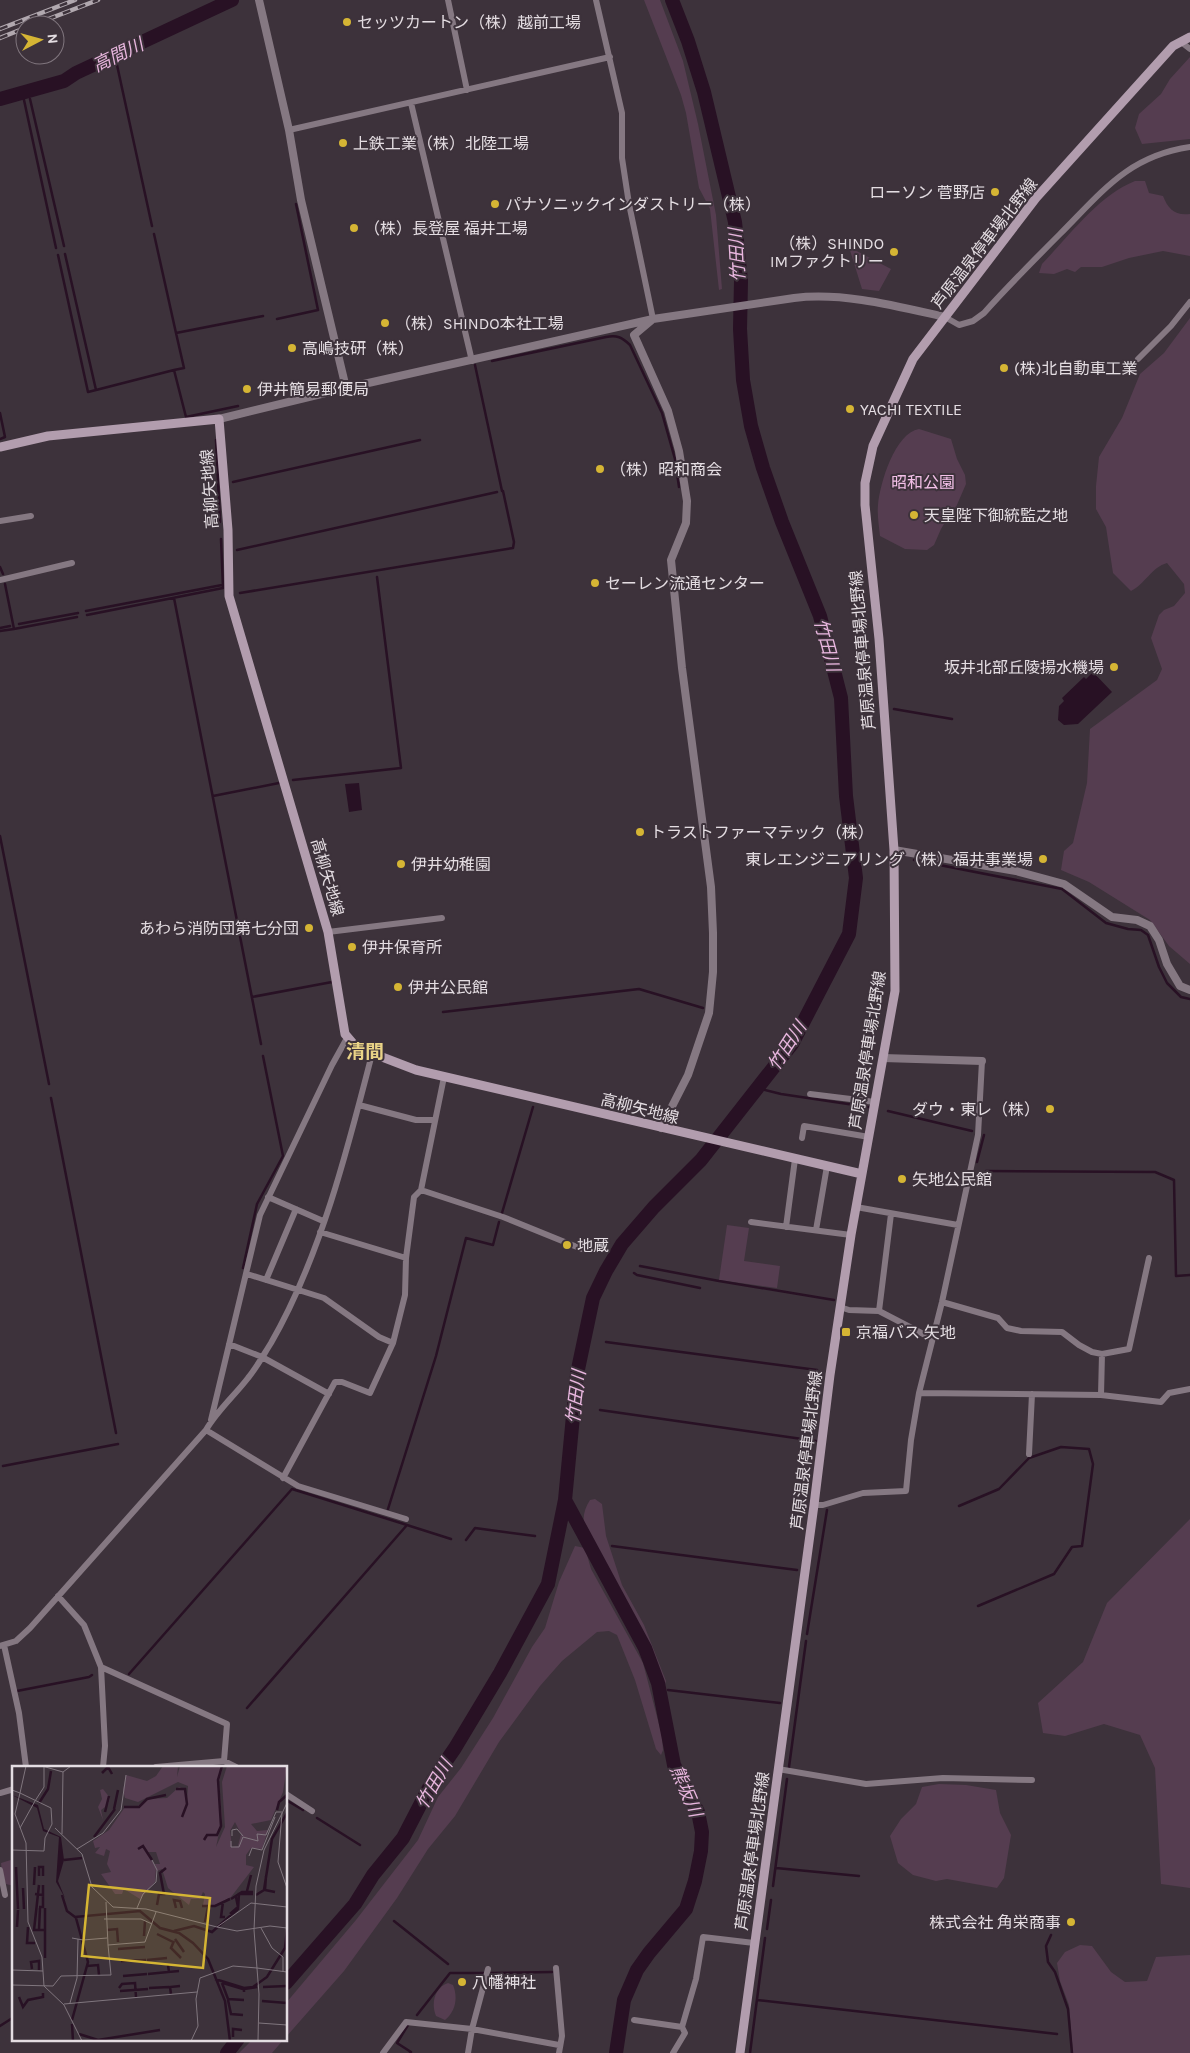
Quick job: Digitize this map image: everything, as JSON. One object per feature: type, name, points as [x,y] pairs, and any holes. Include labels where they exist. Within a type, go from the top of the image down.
[{"type":"main road","name":"芦原温泉停車場北野線","points":[[740,2053],[840,1307],[851,1235],[895,991],[894,850],[879,639],[868,550],[865,483],[872,446],[913,360],[1036,198],[1173,46],[1190,37]]},
{"type":"main road","name":"高柳矢地線","points":[[220,418],[228,530],[229,596],[328,932],[347,1038],[356,1047],[416,1070],[674,1132],[862,1174]]},
{"type":"main road","points":[[0,447],[48,436],[220,418]]},
{"type":"street","points":[[259,0],[289,130],[301,200],[346,388]]},
{"type":"street","points":[[448,0],[467,90]]},
{"type":"street","points":[[596,0],[622,113],[622,158],[629,204],[653,319]]},
{"type":"street","points":[[1181,42],[1190,48]]},
{"type":"street","points":[[289,130],[610,57]]},
{"type":"street","points":[[411,103],[472,360]]},
{"type":"street","points":[[220,418],[653,319],[794,298],[813,296],[840,298],[945,317],[959,325],[973,321],[984,313],[1099,193],[1130,169],[1155,155],[1190,147]]},
{"type":"street","points":[[1138,359],[1171,326],[1190,302]]},
{"type":"street","points":[[653,319],[634,335],[670,415],[679,451],[687,500],[686,523],[671,560],[682,668],[711,887],[713,932],[713,972],[708,1013],[688,1075],[661,1128]]},
{"type":"street","points":[[0,521],[31,516]]},
{"type":"street","points":[[0,580],[72,563]]},
{"type":"street","points":[[894,850],[1016,871],[1064,884],[1112,917],[1137,920],[1150,926],[1159,940],[1167,964],[1180,986],[1190,990]]},
{"type":"street","points":[[328,932],[442,918]]},
{"type":"street","points":[[26,1766],[19,1713],[2,1646],[16,1641],[206,1430],[210,1422],[260,1215],[332,1065],[347,1038]]},
{"type":"street","points":[[210,1422],[249,1377],[271,1342],[296,1290],[320,1232],[340,1172],[372,1054]]},
{"type":"street","points":[[814,1505],[823,1505],[863,1493],[906,1492],[911,1440],[919,1392],[931,1338],[942,1302],[978,1135],[982,1061],[884,1058]]},
{"type":"street","points":[[283,1478],[335,1382],[342,1382],[370,1393],[393,1342],[405,1295],[406,1258],[414,1197],[421,1190],[444,1077]]},
{"type":"street","points":[[810,1094],[875,1102]]},
{"type":"street","points":[[359,1105],[416,1120],[435,1120]]},
{"type":"street","points":[[802,1138],[804,1126],[869,1137]]},
{"type":"street","points":[[786,1227],[795,1159]]},
{"type":"street","points":[[816,1230],[827,1166]]},
{"type":"street","points":[[421,1190],[503,1217],[582,1248]]},
{"type":"street","points":[[268,1197],[323,1221]]},
{"type":"street","points":[[856,1207],[958,1225]]},
{"type":"street","points":[[266,1280],[296,1209]]},
{"type":"street","points":[[878,1311],[891,1214]]},
{"type":"street","points":[[752,1222],[851,1235]]},
{"type":"street","points":[[320,1232],[406,1258]]},
{"type":"street","points":[[942,1302],[998,1318],[1006,1328],[1021,1331],[1062,1332],[1092,1352],[1102,1354],[1129,1349],[1149,1258]]},
{"type":"street","points":[[247,1274],[324,1298],[379,1337],[393,1342]]},
{"type":"street","points":[[840,1307],[849,1310],[878,1311],[931,1338]]},
{"type":"street","points":[[229,1344],[262,1357],[329,1394]]},
{"type":"street","points":[[1101,1394],[1102,1354]]},
{"type":"street","points":[[919,1392],[1101,1394],[1161,1402],[1169,1393],[1190,1389]]},
{"type":"street","points":[[1029,1454],[1032,1394]]},
{"type":"street","points":[[206,1430],[298,1486],[406,1519]]},
{"type":"street","points":[[58,1596],[84,1625],[101,1667],[105,1746],[104,1766]]},
{"type":"street","points":[[101,1667],[227,1724],[224,1761]]},
{"type":"street","points":[[167,1766],[224,1761],[234,1766]]},
{"type":"street","points":[[778,1769],[866,1784],[943,1778],[1032,1780]]},
{"type":"street","points":[[288,1795],[312,1811]]},
{"type":"street","points":[[0,1870],[5,1895]]},
{"type":"street","points":[[673,2053],[685,2034],[682,2027],[696,1979],[703,1937],[754,1943]]},
{"type":"street","points":[[556,1968],[562,2036],[559,2053]]},
{"type":"street","points":[[468,2053],[472,2029],[488,1969]]},
{"type":"street","points":[[634,2020],[682,2027]]},
{"type":"street","points":[[383,2053],[406,2022],[472,2029],[559,2045]]},
{"type":"green space","points":[[644,0],[660,0],[683,61],[716,215],[722,289],[719,290],[710,209],[699,188],[686,113],[681,95]]},
{"type":"green space","points":[[1190,57],[1190,139],[1142,144],[1135,128],[1139,114],[1161,94],[1170,79]]},
{"type":"green space","points":[[1135,181],[1145,181],[1149,193],[1163,196],[1167,205],[1176,213],[1190,214],[1190,256],[1163,251],[1129,258],[1102,267],[1081,267],[1075,272],[1067,269],[1054,274],[1039,273],[1042,264],[1085,217],[1109,196]]},
{"type":"green space","points":[[849,247],[891,269],[879,291],[862,289]]},
{"type":"green space","points":[[1190,318],[1190,964],[1169,946],[1150,920],[1089,882],[1061,870],[1064,851],[1073,843],[1087,783],[1090,729],[1157,680],[1162,669],[1151,638],[1159,615],[1164,610],[1174,606],[1185,593],[1184,584],[1167,563],[1157,568],[1131,591],[1113,573],[1106,527],[1096,509],[1096,486],[1099,457],[1122,418],[1140,374],[1164,353]]},
{"type":"green space","name":"昭和公園","points":[[919,429],[951,439],[957,459],[965,475],[966,484],[953,514],[947,519],[934,545],[927,550],[905,549],[880,536],[878,516],[879,496],[890,460],[903,439]]},
{"type":"green space","points":[[727,1225],[749,1228],[744,1261],[780,1266],[777,1288],[719,1280]]},
{"type":"green space","points":[[595,1499],[602,1504],[606,1536],[622,1585],[644,1625],[666,1681],[664,1687],[659,1681],[653,1660],[636,1623],[585,1528],[586,1507],[590,1500]]},
{"type":"green space","points":[[1190,1519],[1190,1888],[1161,1884],[1155,1768],[1140,1735],[1104,1724],[1065,1736],[1043,1733],[1038,1703],[1083,1662],[1107,1603]]},
{"type":"green space","points":[[575,1546],[585,1548],[591,1569],[643,1663],[662,1736],[663,1750],[661,1755],[656,1749],[635,1680],[617,1635],[609,1631],[597,1632],[562,1661],[540,1686],[499,1742],[455,1816],[428,1849],[397,1898],[344,1971],[288,2035],[288,2001],[356,1920],[418,1840],[438,1797],[461,1768],[493,1718],[532,1647],[545,1628],[559,1582]]},
{"type":"green space","points":[[939,1784],[966,1785],[996,1790],[1000,1813],[1011,1835],[1004,1878],[997,1888],[947,1879],[936,1881],[913,1875],[898,1863],[890,1836],[901,1819],[916,1804],[922,1787]]},
{"type":"green space","points":[[12,1860],[12,1886],[6,1884],[1,1863]]},
{"type":"green space","points":[[1080,1945],[1092,1946],[1111,1972],[1125,1982],[1147,1981],[1156,1957],[1190,1955],[1190,2053],[1073,2053],[1069,2005],[1060,1981],[1057,1963],[1065,1952]]},
{"type":"green space","points":[[448,1983],[453,1985],[456,1999],[452,2012],[445,2020],[436,2016],[434,2002],[437,1992],[443,1985]]},
{"type":"green space","points":[[252,2040],[283,2040],[272,2053],[239,2053]]},
{"type":"shaded area","points":[[1093,672],[1112,692],[1078,724],[1064,725],[1058,720],[1059,706],[1064,701],[1062,698],[1084,677],[1086,679]]},
{"type":"shaded area","points":[[359,783],[362,810],[349,812],[345,784]]},
{"type":"waterway","name":"高間川","points":[[0,99],[64,81],[76,73],[232,0]]},
{"type":"waterway","name":"竹田川","points":[[288,1981],[355,1904],[373,1875],[403,1838],[433,1780],[455,1748],[500,1673],[548,1584],[565,1500],[577,1374],[593,1298],[606,1271],[622,1244],[654,1207],[701,1160],[792,1044],[849,934],[856,878],[846,796],[841,698],[820,616],[782,522],[751,426],[743,380],[740,329],[741,281],[735,222],[704,92],[688,41],[672,0]]},
{"type":"waterway","points":[[117,65],[152,226]]},
{"type":"waterway","points":[[30,99],[64,246]]},
{"type":"waterway","points":[[24,100],[56,248]]},
{"type":"waterway","points":[[277,319],[318,310],[296,204]]},
{"type":"waterway","points":[[154,234],[176,333],[263,316]]},
{"type":"waterway","points":[[65,254],[96,390],[174,370]]},
{"type":"waterway","points":[[58,255],[88,392],[96,390]]},
{"type":"waterway","points":[[176,333],[184,368],[174,370],[186,417],[238,406]]},
{"type":"waterway","points":[[492,361],[606,337],[613,336],[624,340],[630,345],[662,413],[675,459],[679,487]]},
{"type":"waterway","points":[[475,365],[502,491]]},
{"type":"waterway","points":[[0,413],[5,437],[0,439]]},
{"type":"waterway","points":[[216,440],[220,522]]},
{"type":"waterway","points":[[233,482],[420,440]]},
{"type":"waterway","points":[[240,593],[513,548],[514,542],[503,491]]},
{"type":"waterway","points":[[237,550],[497,492]]},
{"type":"waterway","points":[[87,615],[223,588],[221,539]]},
{"type":"waterway","points":[[0,567],[3,574]]},
{"type":"waterway","points":[[293,780],[401,768],[377,577]]},
{"type":"waterway","points":[[0,631],[14,629],[5,584]]},
{"type":"waterway","points":[[86,611],[222,585]]},
{"type":"waterway","points":[[174,598],[261,1044]]},
{"type":"waterway","points":[[19,624],[78,613]]},
{"type":"waterway","points":[[14,629],[77,617]]},
{"type":"waterway","points":[[0,628],[10,626]]},
{"type":"waterway","points":[[894,709],[952,719]]},
{"type":"waterway","points":[[213,796],[279,783]]},
{"type":"waterway","points":[[0,836],[49,1084]]},
{"type":"waterway","points":[[914,860],[1062,889],[1106,923],[1128,929],[1141,930],[1148,935],[1159,967],[1167,983],[1181,997],[1190,999]]},
{"type":"waterway","points":[[252,997],[332,982]]},
{"type":"waterway","points":[[443,1012],[639,989],[703,1008]]},
{"type":"waterway","points":[[243,1268],[257,1204],[283,1156],[263,1056]]},
{"type":"waterway","points":[[757,1088],[781,1094],[868,1107]]},
{"type":"waterway","points":[[51,1098],[116,1433]]},
{"type":"waterway","points":[[502,1213],[533,1107]]},
{"type":"waterway","points":[[888,1111],[972,1131]]},
{"type":"waterway","points":[[977,1162],[984,1135]]},
{"type":"waterway","points":[[986,1171],[1155,1172],[1174,1180],[1176,1276],[1190,1275]]},
{"type":"waterway","points":[[388,1509],[436,1356],[466,1238],[493,1245],[499,1222]]},
{"type":"waterway","points":[[640,1266],[834,1300]]},
{"type":"waterway","points":[[634,1273],[700,1288]]},
{"type":"waterway","points":[[606,1342],[817,1370]]},
{"type":"waterway","points":[[600,1410],[816,1441]]},
{"type":"waterway","points":[[3,1466],[118,1444]]},
{"type":"waterway","points":[[959,1506],[999,1489],[1029,1458],[1061,1447],[1089,1449],[1093,1464],[1082,1546],[1072,1547],[1054,1574],[978,1606]]},
{"type":"waterway","points":[[129,1674],[292,1489],[407,1525]]},
{"type":"waterway","name":"熊坂川","points":[[565,1500],[645,1648],[658,1683],[674,1765],[698,1812],[702,1832],[701,1851],[695,1881],[686,1909],[637,1970],[624,2000],[616,2053]]},
{"type":"waterway","points":[[807,1634],[827,1510]]},
{"type":"waterway","points":[[247,1708],[407,1525],[451,1539]]},
{"type":"waterway","points":[[466,1540],[475,1528],[535,1536]]},
{"type":"waterway","points":[[612,1546],[797,1570]]},
{"type":"waterway","points":[[789,1767],[806,1641]]},
{"type":"waterway","points":[[17,1691],[92,1675]]},
{"type":"waterway","points":[[668,1690],[780,1703]]},
{"type":"waterway","points":[[773,1886],[787,1779]]},
{"type":"waterway","points":[[288,1801],[303,1810]]},
{"type":"waterway","points":[[317,1818],[360,1845]]},
{"type":"waterway","points":[[776,1868],[859,1876]]},
{"type":"waterway","points":[[767,1929],[771,1900]]},
{"type":"waterway","points":[[394,1921],[448,1964]]},
{"type":"waterway","points":[[1051,1935],[1046,1946],[1048,1962],[1055,1972],[1068,2009],[1072,2053]]},
{"type":"waterway","points":[[750,2053],[765,1938]]},
{"type":"waterway","points":[[491,1973],[552,1972]]},
{"type":"waterway","points":[[417,2015],[450,1973],[485,1973]]},
{"type":"waterway","points":[[757,2000],[1057,2034]]},
{"type":"waterway","points":[[0,2026],[12,2018]]},
{"type":"waterway","points":[[408,2025],[397,2043],[410,2053]]},
{"type":"waterway","name":"竹田川","points":[[227,2053],[237,2040]]},
{"type":"railway","points":[[0,29],[75,0]]},
{"type":"railway","points":[[59,15],[98,0]]},
{"type":"railway","points":[[0,38],[15,32]]},
{"type":"place","name":"セッツカートン（株）越前工場","points":[[347,22]]},
{"type":"place","name":"上鉄工業（株）北陸工場","points":[[343,143]]},
{"type":"place","name":"ローソン 菅野店","points":[[995,192]]},
{"type":"place","name":"パナソニックインダストリー（株）","points":[[495,204]]},
{"type":"place","name":"（株）長登屋 福井工場","points":[[354,228]]},
{"type":"place","name":"（株）SHINDO IMファクトリー","points":[[894,252]]},
{"type":"place","name":"（株）SHINDO本社工場","points":[[385,323]]},
{"type":"place","name":"高嶋技研（株）","points":[[292,348]]},
{"type":"place","name":"(株)北自動車工業","points":[[1004,368]]},
{"type":"place","name":"伊井簡易郵便局","points":[[247,389]]},
{"type":"place","name":"YACHI TEXTILE","points":[[850,409]]},
{"type":"place","name":"（株）昭和商会","points":[[600,469]]},
{"type":"place","name":"天皇陛下御統監之地","points":[[914,515]]},
{"type":"place","name":"セーレン流通センター","points":[[595,583]]},
{"type":"place","name":"坂井北部丘陵揚水機場","points":[[1114,667]]},
{"type":"place","name":"トラストファーマテック（株）","points":[[640,832]]},
{"type":"place","name":"東レエンジニアリング（株）福井事業場","points":[[1043,859]]},
{"type":"place","name":"伊井幼稚園","points":[[401,864]]},
{"type":"place","name":"あわら消防団第七分団","points":[[309,928]]},
{"type":"place","name":"伊井保育所","points":[[352,947]]},
{"type":"place","name":"伊井公民館","points":[[398,987]]},
{"type":"place","name":"ダウ・東レ（株）","points":[[1050,1109]]},
{"type":"place","name":"矢地公民館","points":[[902,1179]]},
{"type":"place","name":"地蔵","points":[[567,1245]]},
{"type":"place","name":"京福バス 矢地","points":[[846,1332]]},
{"type":"place","name":"株式会社 角栄商事","points":[[1071,1922]]},
{"type":"place","name":"八幡神社","points":[[462,1982]]},
{"type":"district","name":"清間","points":[[365,1051]]}]
